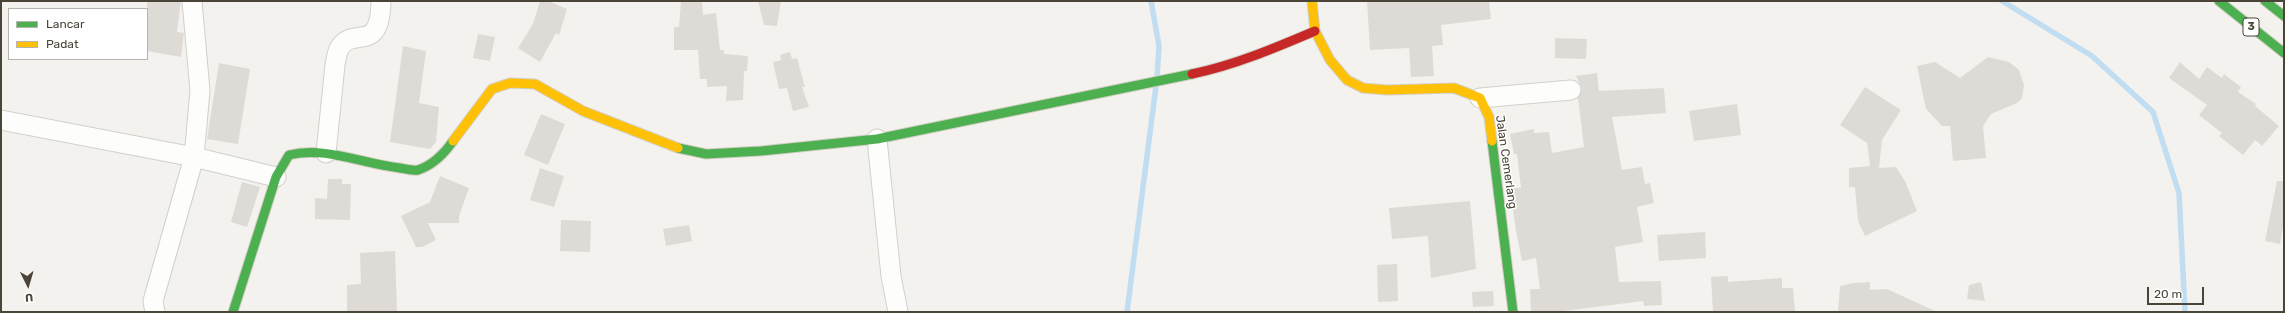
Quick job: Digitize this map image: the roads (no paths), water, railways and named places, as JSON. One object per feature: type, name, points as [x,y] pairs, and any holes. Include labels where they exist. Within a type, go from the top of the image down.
[{"type":"street","points":[[155,312],[153,301],[194,157],[200,91],[192,1]]},
{"type":"street","points":[[326,153],[334,65],[340,46],[346,41],[366,37],[373,33],[381,15],[381,1]]},
{"type":"street","points":[[1312,1],[1315,31],[1330,60],[1347,80],[1363,88],[1387,90],[1454,88],[1480,98],[1572,90]]},
{"type":"street","name":"3","points":[[2219,1],[2284,53]]},
{"type":"street","name":"3","points":[[2265,1],[2284,16]]},
{"type":"street","points":[[233,312],[276,177],[286,159],[296,152],[326,153],[389,167],[417,170],[442,157],[492,89],[510,83],[519,82],[535,84],[583,112],[671,147],[706,154],[761,151],[877,139],[1212,70],[1259,54],[1315,31]]},
{"type":"street","name":"Jalan Cemerlang","points":[[1480,98],[1489,117],[1513,312]]},
{"type":"street","points":[[1,120],[194,157],[276,177]]},
{"type":"street","points":[[877,139],[891,276],[898,312]]},
{"type":"waterway","points":[[1151,1],[1159,46],[1157,78]]},
{"type":"waterway","points":[[2002,1],[2092,56],[2153,112],[2179,193],[2185,312]]},
{"type":"waterway","points":[[1127,312],[1156,86]]}]
